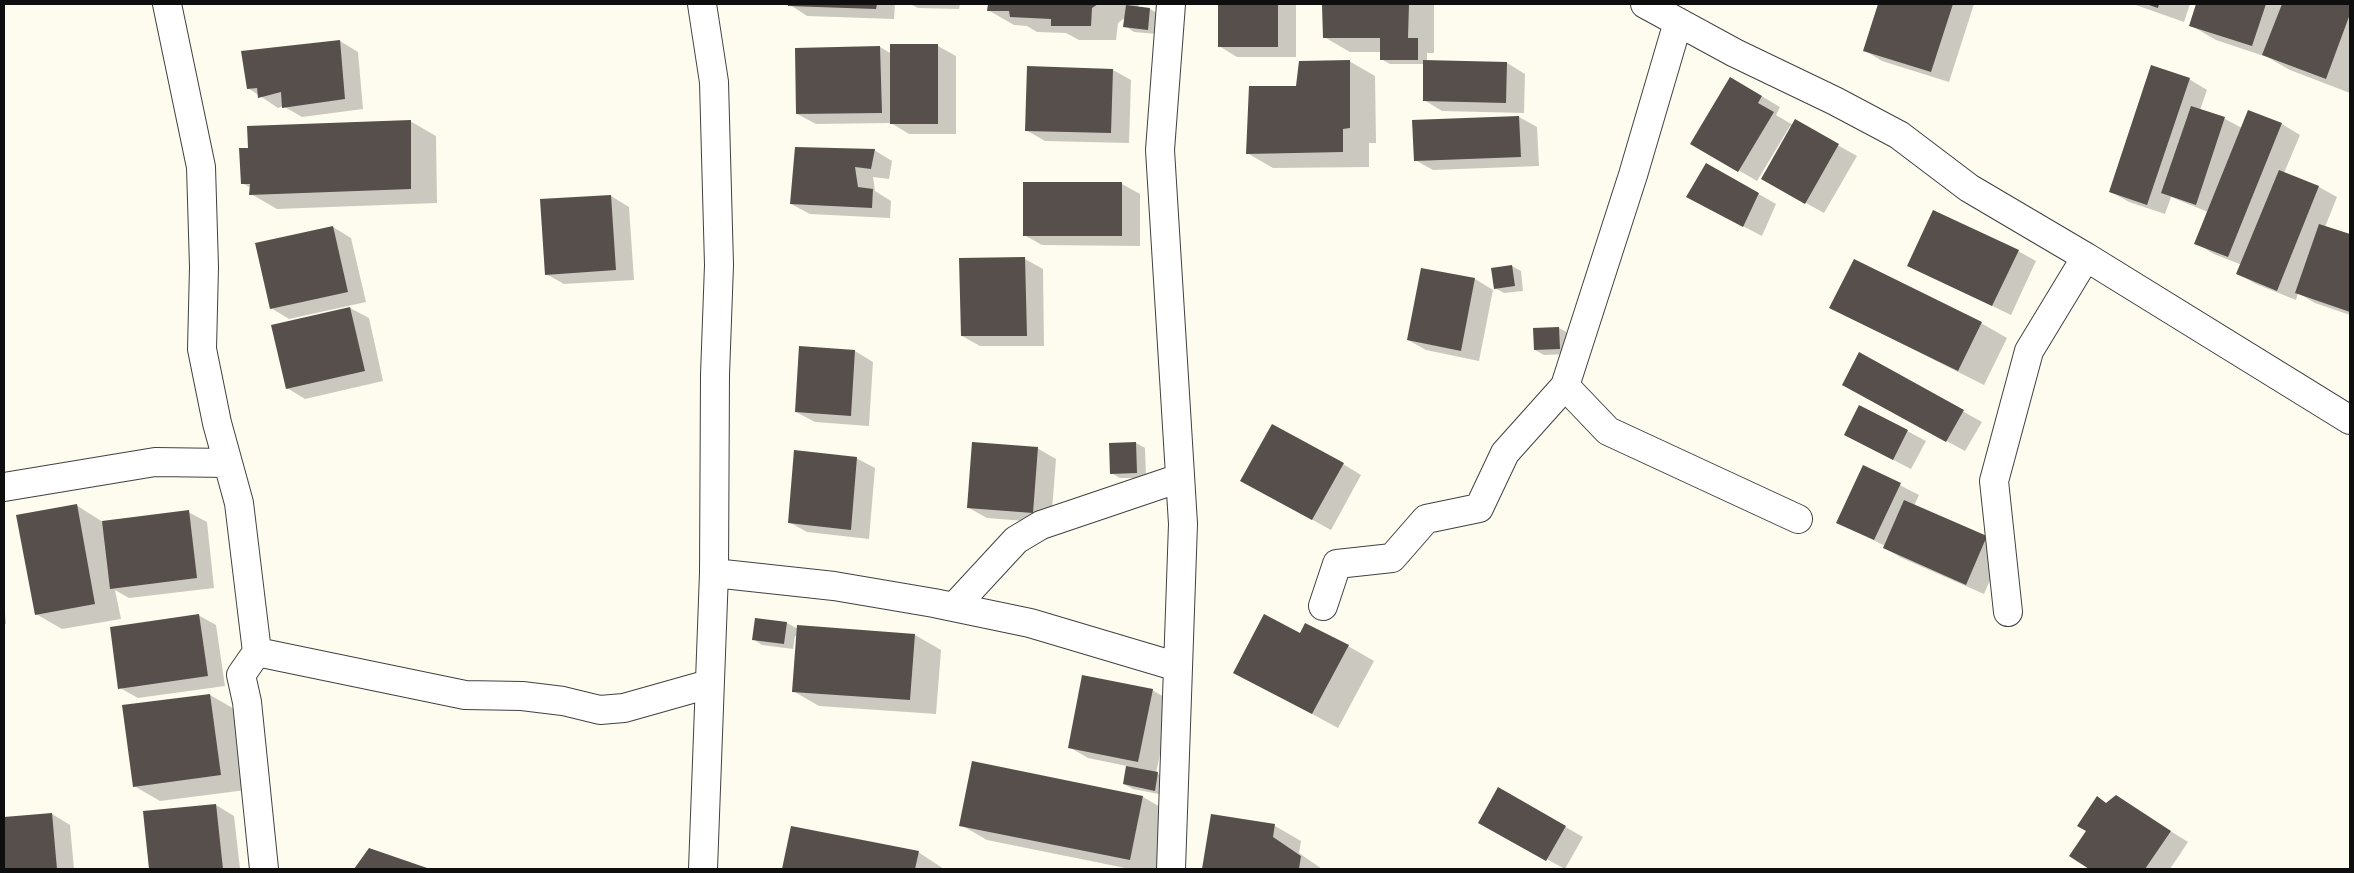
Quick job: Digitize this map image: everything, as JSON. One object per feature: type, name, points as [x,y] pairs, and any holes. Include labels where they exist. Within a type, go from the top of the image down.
[{"type":"street","points":[[167,4],[201,167],[204,267],[202,349],[217,422],[239,504],[257,652],[241,675],[247,702],[264,869]]},
{"type":"street","points":[[702,4],[714,82],[718,172],[719,266],[715,374],[714,573],[703,869]]},
{"type":"street","points":[[1171,4],[1160,150],[1183,524],[1171,869]]},
{"type":"street","points":[[1645,4],[1735,53],[1835,101],[1899,136],[1968,188],[2086,257],[2350,420]]},
{"type":"street","points":[[1323,606],[1337,564],[1392,558],[1426,519],[1479,508],[1505,453],[1565,386],[1633,175],[1678,22]]},
{"type":"street","points":[[2008,612],[1994,481],[2029,351],[2086,257]]},
{"type":"street","points":[[1565,386],[1608,431],[1798,518]]},
{"type":"street","points":[[4,487],[155,462],[228,463]]},
{"type":"street","points":[[954,608],[1016,540],[1041,524],[1180,478]]},
{"type":"street","points":[[714,573],[834,586],[1030,623],[1178,667]]},
{"type":"street","points":[[257,652],[465,695],[522,696],[564,701],[600,710],[624,708],[709,684]]},
{"type":"building","points":[[788,4],[877,4],[876,9],[788,6]]},
{"type":"building","points":[[988,4],[1098,4],[1092,8],[1091,26],[1051,26],[1051,19],[1010,17],[1009,11],[987,11]]},
{"type":"building","points":[[1218,4],[1278,4],[1278,47],[1218,47]]},
{"type":"building","points":[[1322,4],[1409,4],[1408,38],[1418,38],[1418,60],[1380,60],[1380,38],[1323,38]]},
{"type":"building","points":[[1878,4],[1953,4],[1931,72],[1863,51]]},
{"type":"building","points":[[2146,4],[2159,4],[2158,8]]},
{"type":"building","points":[[2196,4],[2266,4],[2252,46],[2189,26]]},
{"type":"building","points":[[2282,4],[2350,4],[2350,14],[2326,79],[2262,55]]},
{"type":"building","points":[[1126,5],[1150,8],[1148,30],[1123,27]]},
{"type":"building","points":[[340,40],[345,99],[282,108],[281,92],[258,98],[257,88],[247,89],[241,51]]},
{"type":"building","points":[[890,44],[938,44],[938,124],[890,124]]},
{"type":"building","points":[[880,46],[882,113],[796,114],[795,48]]},
{"type":"building","points":[[1350,60],[1350,128],[1343,129],[1343,152],[1246,154],[1249,86],[1296,86],[1299,61]]},
{"type":"building","points":[[1423,60],[1507,62],[1506,103],[1423,101]]},
{"type":"building","points":[[2151,65],[2190,78],[2147,205],[2109,192]]},
{"type":"building","points":[[1027,66],[1113,69],[1111,133],[1025,131]]},
{"type":"building","points":[[1730,77],[1762,96],[1758,103],[1774,112],[1738,172],[1690,144]]},
{"type":"building","points":[[2191,106],[2225,117],[2196,205],[2161,193]]},
{"type":"building","points":[[2248,110],[2282,123],[2228,257],[2194,244]]},
{"type":"building","points":[[1519,116],[1521,157],[1414,161],[1412,120]]},
{"type":"building","points":[[1795,119],[1839,144],[1805,204],[1761,179]]},
{"type":"building","points":[[411,120],[411,189],[249,195],[250,184],[241,184],[239,148],[248,148],[247,126]]},
{"type":"building","points":[[795,147],[875,149],[871,169],[855,167],[858,187],[873,189],[872,208],[790,204]]},
{"type":"building","points":[[1706,163],[1759,193],[1743,227],[1686,197]]},
{"type":"building","points":[[2279,170],[2319,186],[2277,291],[2236,274]]},
{"type":"building","points":[[1023,182],[1122,182],[1122,236],[1023,236]]},
{"type":"building","points":[[611,195],[616,270],[545,275],[540,199]]},
{"type":"building","points":[[1933,210],[2019,250],[1992,306],[1907,266]]},
{"type":"building","points":[[2319,224],[2350,234],[2350,312],[2295,293]]},
{"type":"building","points":[[333,226],[348,292],[270,309],[255,243]]},
{"type":"building","points":[[1025,257],[1027,336],[961,336],[959,258]]},
{"type":"building","points":[[1854,259],[1982,322],[1958,371],[1829,308]]},
{"type":"building","points":[[1512,265],[1515,286],[1494,289],[1491,268]]},
{"type":"building","points":[[1421,268],[1475,278],[1461,351],[1407,340]]},
{"type":"building","points":[[350,307],[365,371],[286,389],[271,325]]},
{"type":"building","points":[[1559,327],[1560,349],[1534,350],[1533,328]]},
{"type":"building","points":[[799,346],[855,350],[851,416],[795,412]]},
{"type":"building","points":[[1859,352],[1964,410],[1946,442],[1842,385]]},
{"type":"building","points":[[1859,405],[1908,430],[1893,460],[1844,435]]},
{"type":"building","points":[[1272,424],[1344,463],[1312,520],[1240,481]]},
{"type":"building","points":[[972,442],[1038,447],[1033,513],[967,508]]},
{"type":"building","points":[[1136,442],[1137,473],[1110,474],[1109,443]]},
{"type":"building","points":[[794,450],[857,457],[851,530],[788,523]]},
{"type":"building","points":[[1863,465],[1901,483],[1874,540],[1836,523]]},
{"type":"building","points":[[1904,500],[1987,536],[1966,585],[1883,548]]},
{"type":"building","points":[[77,504],[95,604],[35,615],[16,515]]},
{"type":"building","points":[[189,510],[197,578],[110,589],[102,521]]},
{"type":"building","points":[[199,614],[208,676],[118,689],[110,627]]},
{"type":"building","points":[[1264,614],[1300,633],[1305,623],[1349,645],[1312,714],[1233,673]]},
{"type":"building","points":[[755,618],[787,622],[784,644],[752,640]]},
{"type":"building","points":[[797,625],[915,634],[910,700],[792,692]]},
{"type":"building","points":[[1082,675],[1153,689],[1138,762],[1068,748]]},
{"type":"building","points":[[210,694],[221,775],[133,787],[122,705]]},
{"type":"building","points":[[972,761],[1143,796],[1130,860],[959,826]]},
{"type":"building","points":[[1126,766],[1158,772],[1155,791],[1123,784]]},
{"type":"building","points":[[1498,787],[1566,826],[1546,861],[1478,823]]},
{"type":"building","points":[[2116,795],[2171,831],[2145,869],[2089,869],[2069,856],[2086,831],[2077,826],[2097,796],[2106,803]]},
{"type":"building","points":[[216,804],[223,869],[149,869],[143,811]]},
{"type":"building","points":[[52,813],[57,869],[4,869],[4,817]]},
{"type":"building","points":[[1211,814],[1275,824],[1273,837],[1301,856],[1299,869],[1202,869]]},
{"type":"building","points":[[791,826],[919,851],[915,869],[782,869]]},
{"type":"building","points":[[369,848],[430,869],[354,869]]}]
